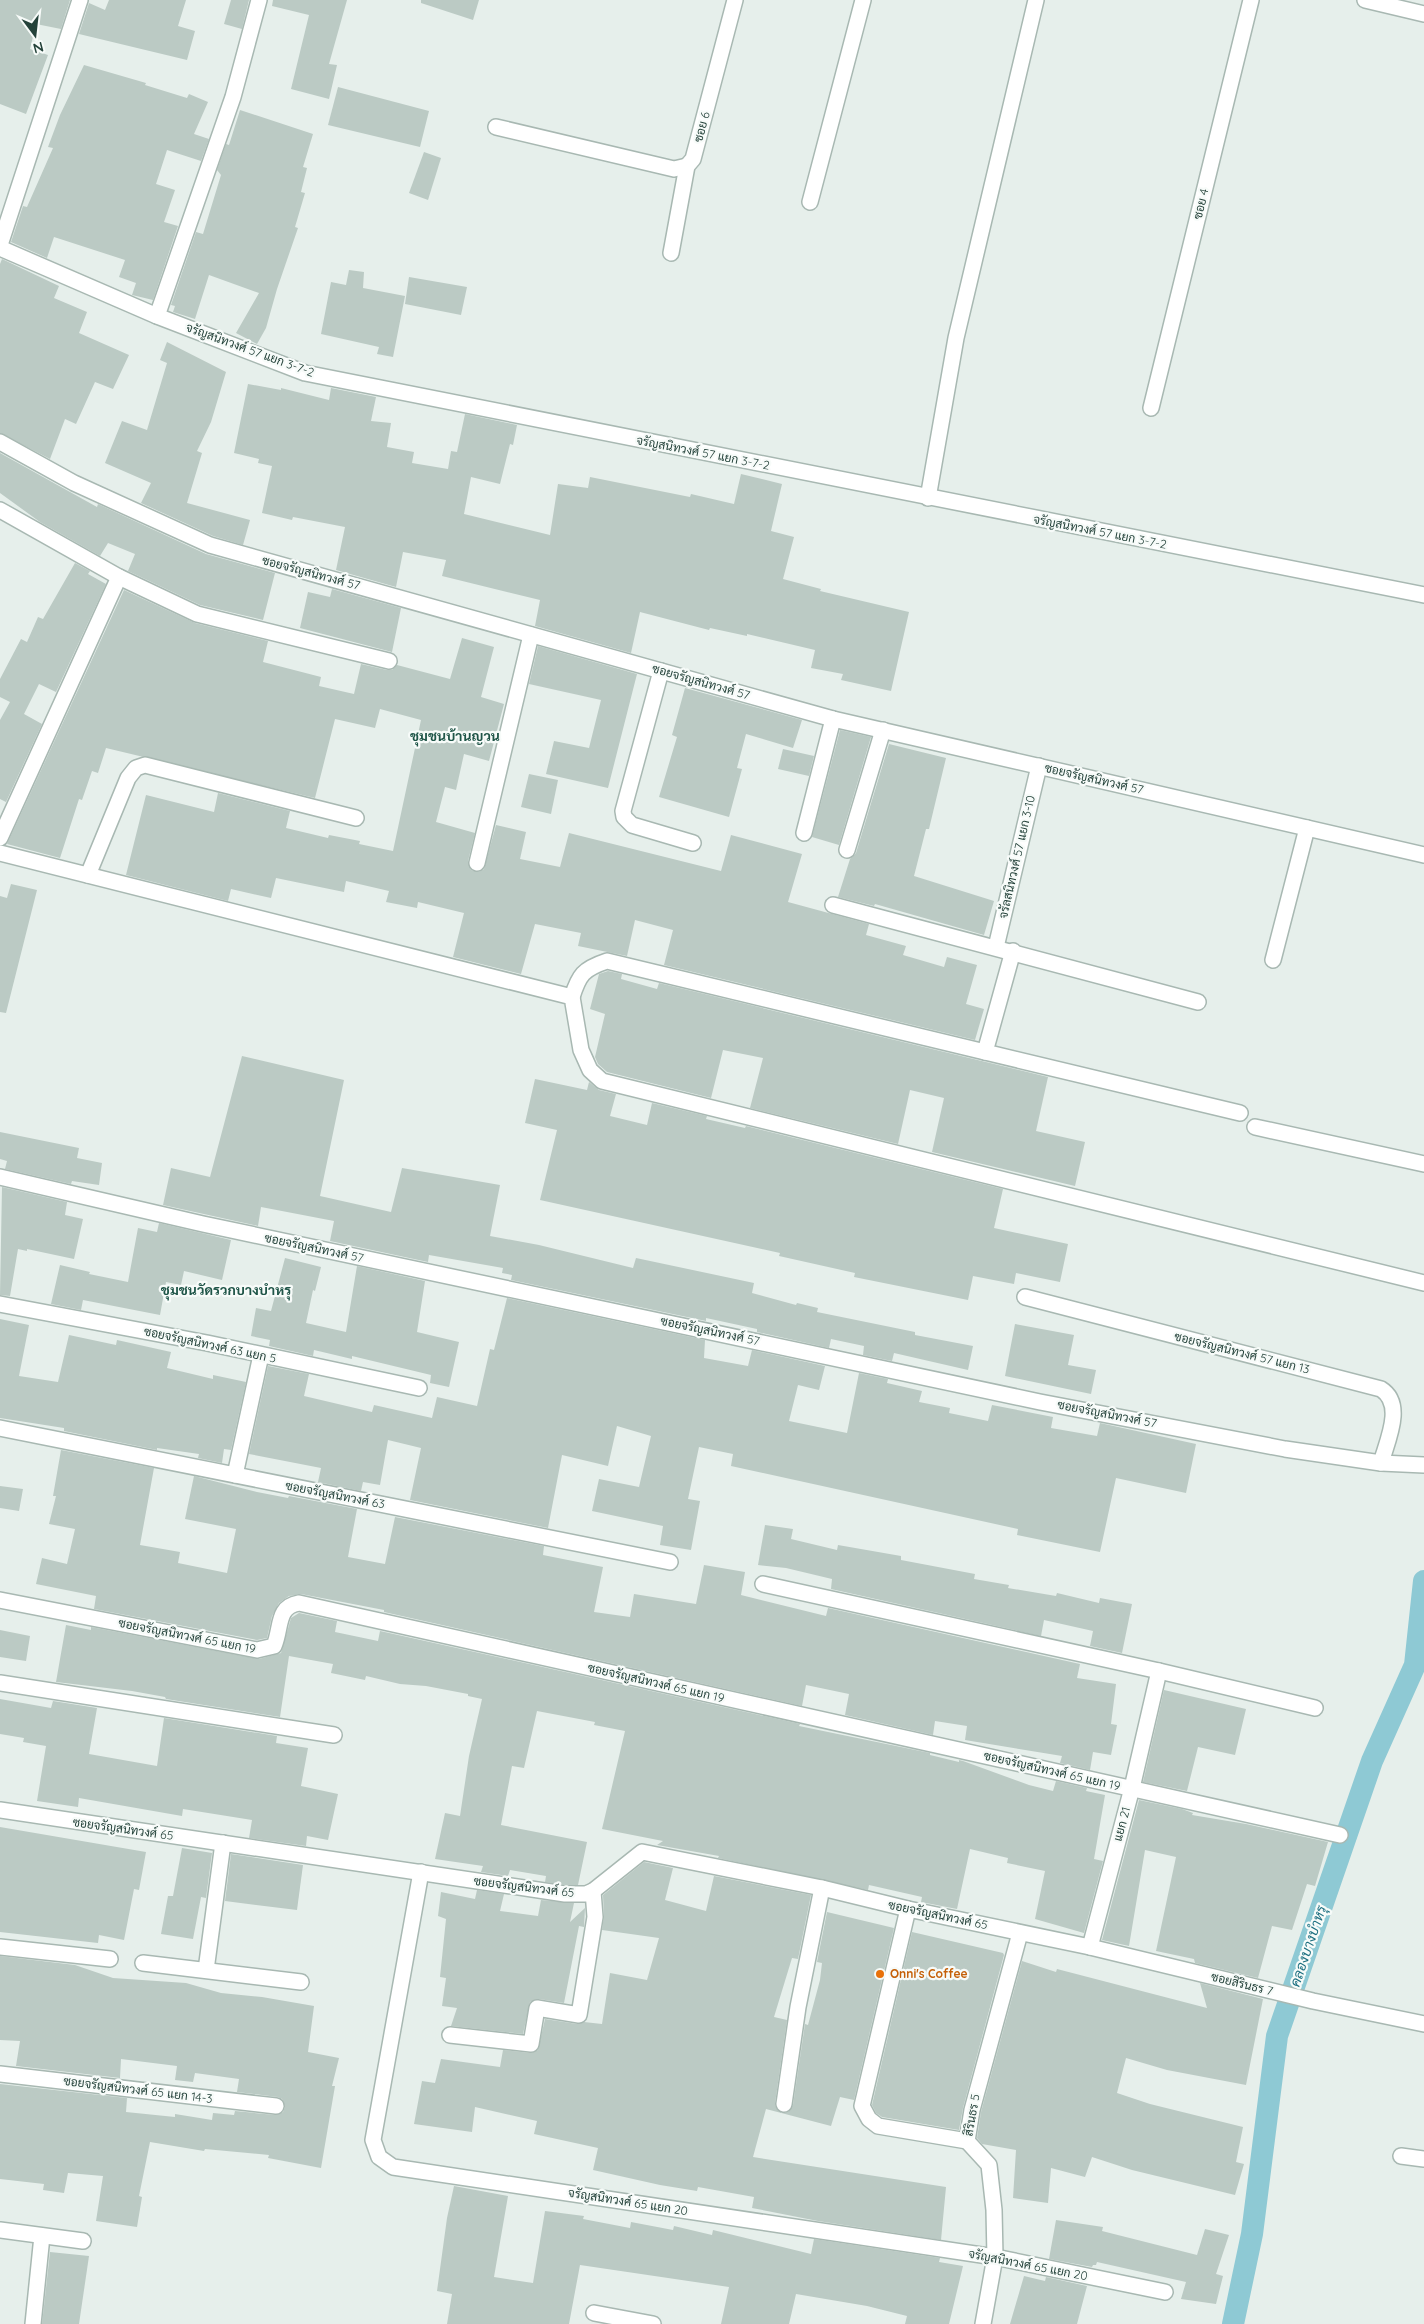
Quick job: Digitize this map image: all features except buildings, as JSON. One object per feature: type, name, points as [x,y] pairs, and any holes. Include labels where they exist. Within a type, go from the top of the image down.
[{"type":"street","points":[[0,246],[80,0]]},
{"type":"street","points":[[157,316],[233,97],[259,0]]},
{"type":"street","name":"ซอย 6","points":[[671,253],[688,166],[693,160],[735,0]]},
{"type":"street","points":[[810,202],[863,0]]},
{"type":"street","points":[[928,498],[956,338],[1036,0]]},
{"type":"street","name":"ซอย 4","points":[[1151,408],[1251,0]]},
{"type":"street","points":[[1365,0],[1424,14]]},
{"type":"street","points":[[496,127],[674,169],[688,166]]},
{"type":"street","name":"จรัญสนิทวงศ์ 57 แยก 3-7-2","points":[[0,246],[157,316],[305,373],[1424,595]]},
{"type":"street","name":"ซอยจรัญสนิทวงศ์ 57","points":[[0,442],[74,483],[210,545],[833,719],[1424,855]]},
{"type":"street","points":[[0,510],[119,577],[197,614],[389,661]]},
{"type":"street","points":[[0,838],[119,577]]},
{"type":"street","points":[[477,863],[531,635]]},
{"type":"street","points":[[661,671],[623,811],[624,817],[632,825],[693,843]]},
{"type":"street","points":[[804,834],[833,719]]},
{"type":"street","points":[[847,850],[883,730]]},
{"type":"street","points":[[88,875],[128,778],[136,768],[145,765],[356,818]]},
{"type":"street","name":"จรัลสนิทวงศ์ 57 แยก 3-10","points":[[996,947],[1038,766]]},
{"type":"street","points":[[1272,960],[1307,828]]},
{"type":"street","points":[[0,852],[572,1002]]},
{"type":"street","points":[[834,905],[1013,951],[1198,1002]]},
{"type":"street","points":[[985,1052],[1013,951]]},
{"type":"street","points":[[1240,1113],[606,961],[591,966],[578,978],[572,1002],[581,1050],[590,1070],[602,1081],[1424,1283]]},
{"type":"street","points":[[1255,1127],[1423,1160]]},
{"type":"street","name":"ซอยจรัญสนิทวงศ์ 57","points":[[0,1177],[203,1224],[1040,1402],[1285,1450],[1381,1463],[1424,1465]]},
{"type":"street","name":"ซอยจรัญสนิทวงศ์ 57 แยก 13","points":[[1025,1298],[1381,1389],[1390,1394],[1394,1404],[1394,1416],[1381,1463]]},
{"type":"street","name":"ซอยจรัญสนิทวงศ์ 63 แยก 5","points":[[0,1304],[65,1315],[419,1388]]},
{"type":"street","points":[[234,1475],[261,1356]]},
{"type":"street","name":"ซอยจรัญสนิทวงศ์ 63","points":[[0,1428],[670,1562]]},
{"type":"street","points":[[763,1584],[1159,1671],[1315,1708]]},
{"type":"street","name":"ซอยจรัญสนิทวงศ์ 65 แยก 19","points":[[0,1600],[257,1650],[274,1646],[283,1610],[289,1605],[299,1603],[1340,1835]]},
{"type":"street","name":"แยก 21","points":[[1090,1947],[1132,1788],[1159,1671]]},
{"type":"street","points":[[0,1683],[334,1735]]},
{"type":"street","name":"ซอยจรัญสนิทวงศ์ 65","points":[[0,1810],[565,1894],[586,1894],[593,1891],[642,1852],[822,1888],[908,1909],[1090,1947]]},
{"type":"street","points":[[206,1970],[223,1843]]},
{"type":"street","name":"จรัญสนิทวงศ์ 65 แยก 20","points":[[421,1872],[374,2140],[378,2157],[393,2167],[995,2257],[1165,2292]]},
{"type":"street","points":[[784,2104],[798,2007],[822,1888]]},
{"type":"street","points":[[450,2035],[530,2044],[537,2008],[579,2015],[595,1917],[593,1891]]},
{"type":"street","points":[[908,1909],[862,2106],[869,2119],[878,2126],[967,2141]]},
{"type":"street","name":"สิรินธร 5","points":[[983,2324],[995,2257],[994,2210],[989,2165],[967,2141],[972,2110],[1020,1933]]},
{"type":"street","points":[[0,1947],[110,1959]]},
{"type":"street","name":"ซอยสิรินธร 7","points":[[1090,1947],[1313,2001],[1424,2024]]},
{"type":"street","points":[[143,1963],[301,1982]]},
{"type":"street","name":"ซอยจรัญสนิทวงศ์ 65 แยก 14-3","points":[[0,2074],[276,2106]]},
{"type":"street","points":[[1401,2156],[1424,2159]]},
{"type":"street","points":[[0,2230],[83,2242]]},
{"type":"street","points":[[33,2324],[42,2236]]},
{"type":"street","points":[[594,2313],[654,2324]]},
{"type":"waterway","name":"คลองบางบำหรุ","points":[[1233,2324],[1252,2234],[1277,2036],[1372,1761],[1415,1665],[1424,1581]]},
{"type":"place","name":"Onni's Coffee","points":[[880,1974]]},
{"type":"district","name":"ชุมชนบ้านญวน","points":[[455,736]]},
{"type":"district","name":"ชุมชนวัดรวกบางบำหรุ","points":[[226,1290]]}]
